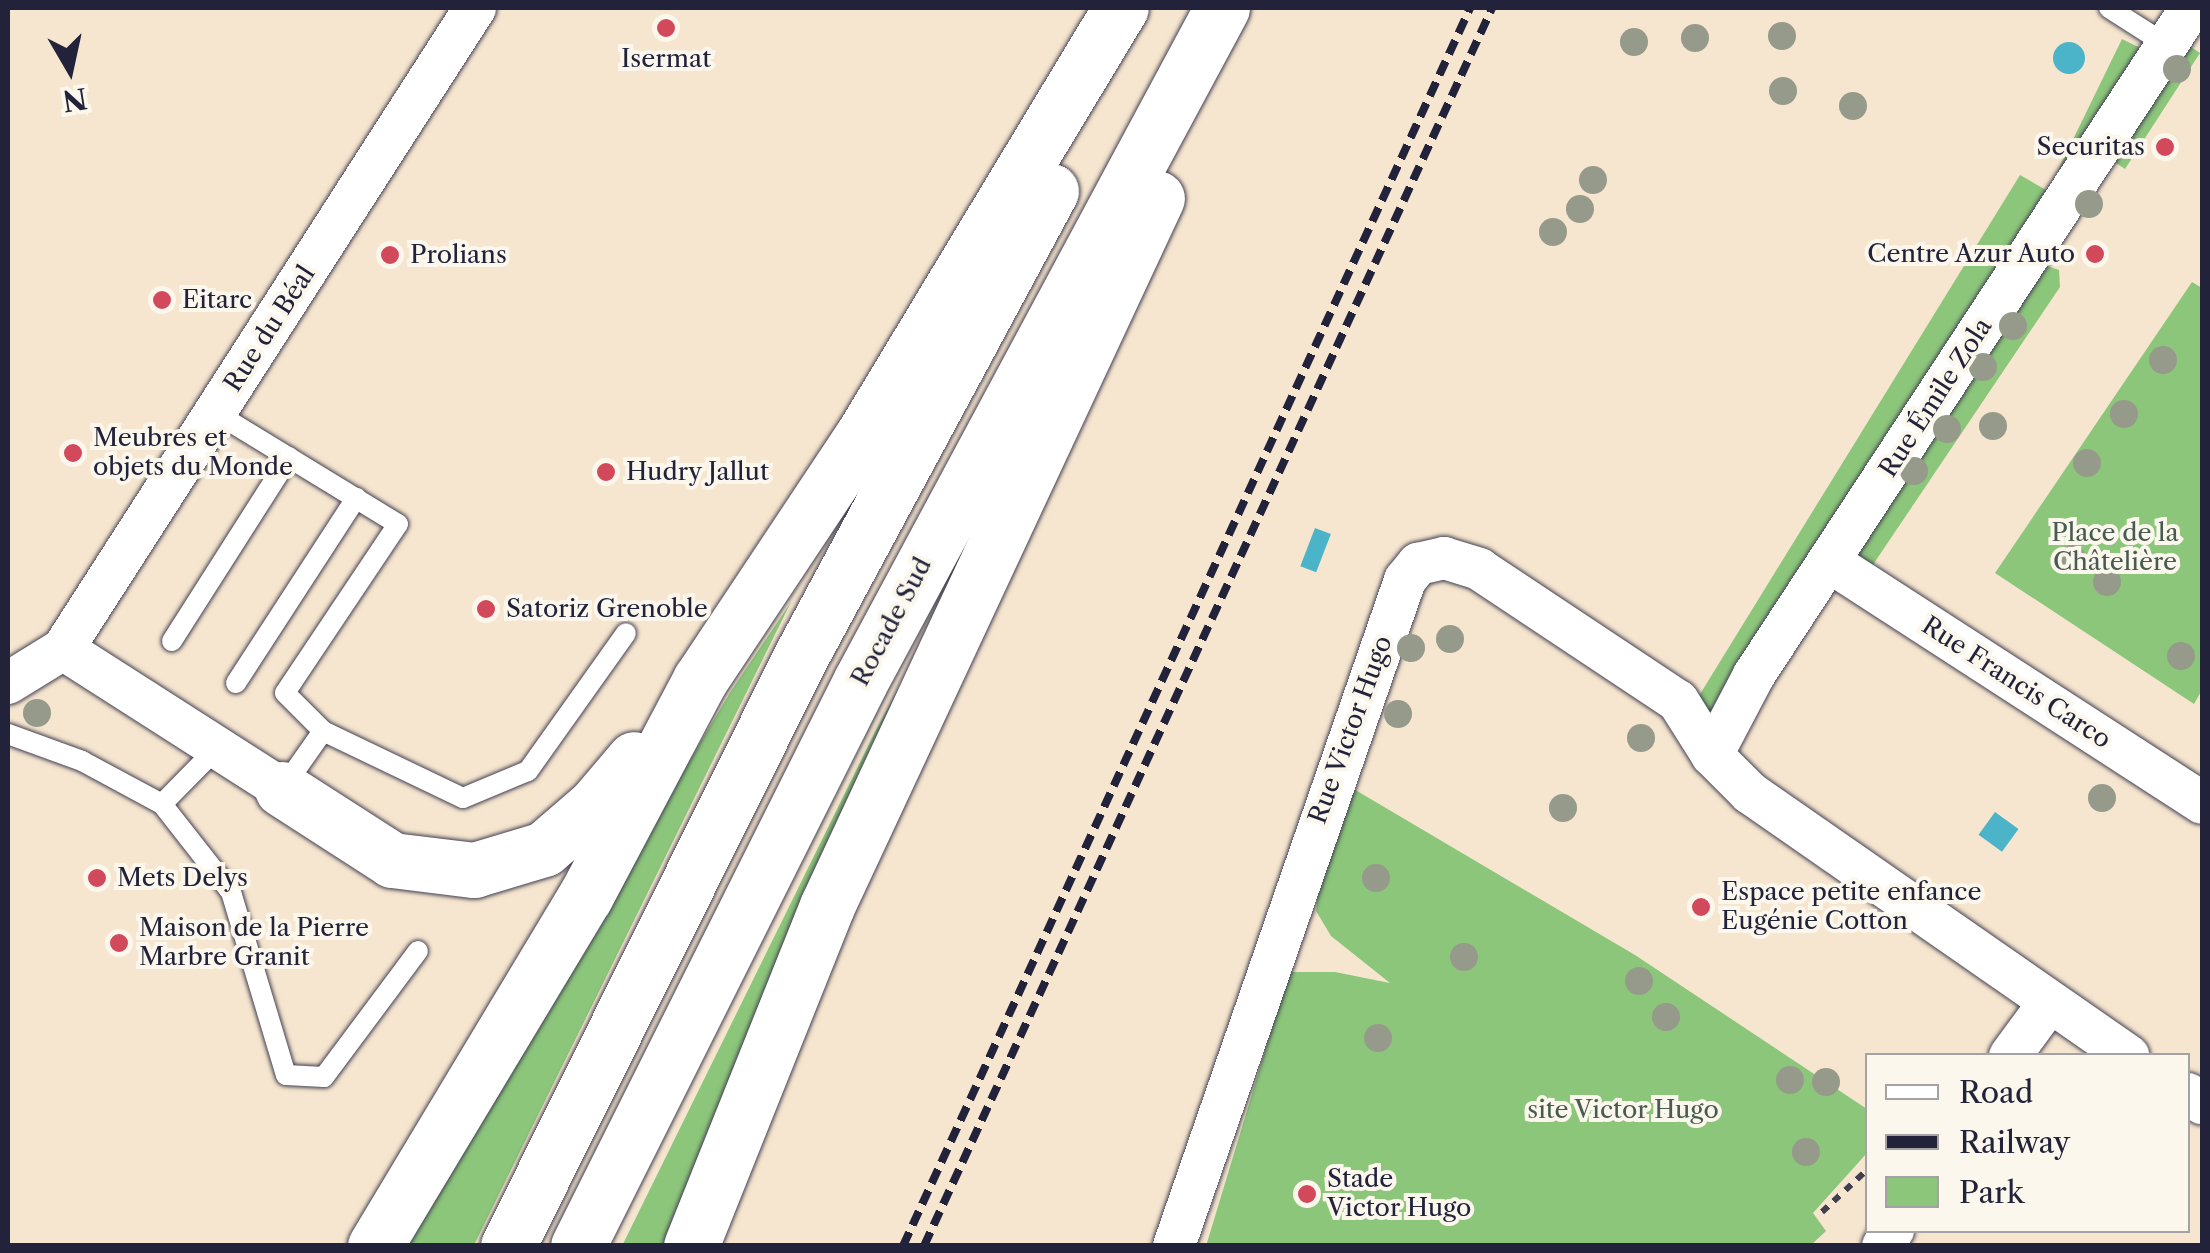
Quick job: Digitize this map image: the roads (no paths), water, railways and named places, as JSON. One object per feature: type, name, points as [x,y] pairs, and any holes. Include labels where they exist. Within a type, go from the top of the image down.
[{"type":"highway","points":[[375,1246],[585,897],[700,680],[863,434],[1121,8]]},
{"type":"highway","points":[[508,1246],[802,656],[1149,8]]},
{"type":"highway","name":"Rocade Sud","points":[[578,1246],[860,682],[1222,8]]},
{"type":"highway","points":[[690,1246],[827,906],[1057,422],[1243,8]]},
{"type":"highway","points":[[282,789],[392,860],[457,870],[512,862],[544,849],[595,805],[700,680]]},
{"type":"street","name":"Rue du Béal","points":[[8,683],[63,649],[475,8]]},
{"type":"street","name":"Rue Émile Zola","points":[[1712,755],[1754,675],[2186,25]]},
{"type":"street","name":"Rue Victor Hugo","points":[[1174,1246],[1237,1078],[1320,814],[1405,580],[1418,564],[1444,558],[1479,569],[1678,702],[1712,755]]},
{"type":"street","name":"Rue Francis Carco","points":[[1830,562],[2202,803]]},
{"type":"street","points":[[63,649],[282,789]]},
{"type":"street","points":[[1712,755],[1750,794],[2124,1053]]},
{"type":"street","points":[[2012,1053],[2049,1003]]},
{"type":"lane","name":"Rue Émile Zola","points":[[2109,8],[2186,25]]},
{"type":"lane","points":[[216,413],[398,524],[286,693],[323,730],[462,798],[528,771],[626,633]]},
{"type":"lane","points":[[172,641],[288,458]]},
{"type":"lane","points":[[236,683],[356,498]]},
{"type":"lane","points":[[282,789],[323,730]]},
{"type":"lane","points":[[8,734],[82,761],[162,804],[231,892],[286,1075],[324,1077],[418,952]]},
{"type":"lane","points":[[162,804],[218,748]]},
{"type":"water","points":[[2069,42],[2081,46],[2085,58],[2081,70],[2069,74],[2057,70],[2053,58],[2057,46]]},
{"type":"water","points":[[1315,528],[1331,534],[1316,572],[1300,566]]},
{"type":"water","points":[[1995,812],[2018,829],[2002,852],[1979,835]]},
{"type":"railway","points":[[903,1246],[1470,8]]},
{"type":"railway","points":[[924,1246],[1492,8]]},
{"type":"place","name":"Isermat","points":[[666,28]]},
{"type":"place","name":"Securitas","points":[[2165,147]]},
{"type":"place","name":"Centre Azur Auto","points":[[2095,254]]},
{"type":"place","name":"Prolians","points":[[390,255]]},
{"type":"place","name":"Eitarc","points":[[162,300]]},
{"type":"place","name":"Meubres et objets du Monde","points":[[73,453]]},
{"type":"place","name":"Hudry Jallut","points":[[606,472]]},
{"type":"place","name":"Satoriz Grenoble","points":[[486,609]]},
{"type":"place","name":"Mets Delys","points":[[97,878]]},
{"type":"place","name":"Espace petite enfance Eugénie Cotton","points":[[1701,907]]},
{"type":"place","name":"Maison de la Pierre Marbre Granit","points":[[119,943]]},
{"type":"place","name":"Stade Victor Hugo","points":[[1307,1194]]},
{"type":"park label","name":"Place de la Châtelière","points":[[2115,548]]},
{"type":"park label","name":"site Victor Hugo","points":[[1623,1110]]}]
